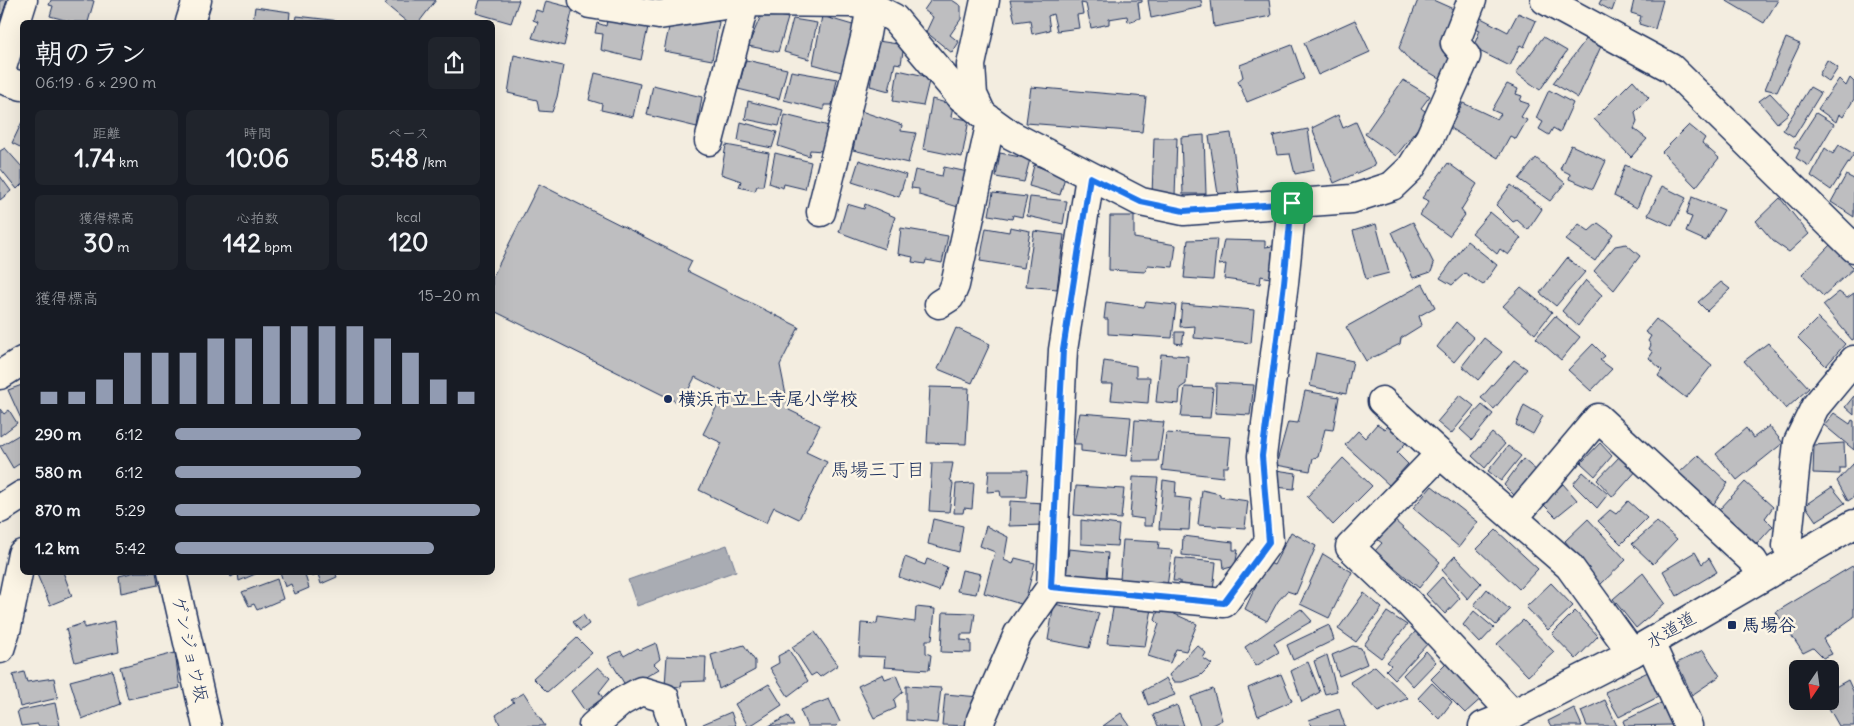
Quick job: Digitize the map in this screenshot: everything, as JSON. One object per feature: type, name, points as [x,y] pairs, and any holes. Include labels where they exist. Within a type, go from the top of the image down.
[{"type":"street","points":[[0,74],[23,0]]},
{"type":"street","points":[[191,20],[197,0]]},
{"type":"street","points":[[583,0],[590,4],[659,15],[745,2],[853,2],[870,6],[894,18],[961,97],[1011,135],[1141,202],[1184,211],[1352,199],[1392,186],[1411,168],[1430,137],[1466,56],[1455,43],[1472,0]]},
{"type":"street","points":[[939,304],[950,297],[955,284],[987,117],[973,95],[971,65],[985,0]]},
{"type":"street","points":[[1545,0],[1671,68],[1854,248]]},
{"type":"street","points":[[709,140],[745,2]]},
{"type":"street","points":[[821,212],[866,34],[870,6]]},
{"type":"street","points":[[0,79],[20,85]]},
{"type":"street","points":[[980,726],[981,719],[1018,634],[1051,587],[1063,350],[1090,177]]},
{"type":"street","points":[[1051,587],[1224,603],[1269,542],[1262,456],[1292,203]]},
{"type":"street","points":[[1793,559],[1787,546],[1798,442],[1815,407],[1854,360]]},
{"type":"street","points":[[0,375],[20,362]]},
{"type":"street","points":[[1382,400],[1440,454],[1570,566],[1641,648],[1688,726]]},
{"type":"street","points":[[1514,518],[1598,418],[1753,561],[1762,576]]},
{"type":"street","points":[[1440,454],[1350,547],[1407,601],[1513,714]]},
{"type":"street","points":[[0,509],[20,496]]},
{"type":"street","name":"水道道","points":[[1483,726],[1513,714],[1641,648],[1854,524]]},
{"type":"street","points":[[0,648],[7,627],[20,564]]},
{"type":"street","name":"ゲンジョウ坂","points":[[173,575],[207,726]]},
{"type":"street","points":[[594,726],[621,702],[641,691],[666,698],[673,726]]},
{"type":"shaded area","points":[[727,545],[736,571],[637,606],[628,580]]},
{"type":"building","points":[[0,0],[7,0],[0,21]]},
{"type":"building","points":[[51,0],[94,1],[89,20],[65,20],[50,16],[53,6],[49,5]]},
{"type":"building","points":[[388,0],[436,0],[421,20],[405,20],[385,4]]},
{"type":"building","points":[[480,0],[519,0],[511,23],[476,13]]},
{"type":"building","points":[[931,0],[952,0],[961,6],[961,19],[950,35],[959,42],[952,53],[926,32],[933,17],[924,10]]},
{"type":"building","points":[[1010,0],[1142,0],[1142,2],[1138,3],[1140,18],[1128,22],[1127,16],[1109,19],[1109,24],[1091,28],[1086,4],[1081,3],[1083,14],[1077,15],[1079,28],[1057,31],[1053,14],[1048,16],[1050,30],[1032,34],[1030,20],[1015,22]]},
{"type":"building","points":[[1148,0],[1201,0],[1202,7],[1151,18]]},
{"type":"building","points":[[1211,0],[1269,0],[1271,16],[1214,27]]},
{"type":"building","points":[[1418,0],[1433,0],[1460,12],[1456,57],[1444,81],[1410,61],[1399,48]]},
{"type":"building","points":[[1601,0],[1616,0],[1612,11],[1599,4]]},
{"type":"building","points":[[1634,0],[1663,0],[1655,29],[1639,24],[1641,16],[1631,13]]},
{"type":"building","points":[[1725,0],[1778,0],[1764,23]]},
{"type":"building","points":[[546,1],[573,8],[564,46],[532,38],[538,22],[533,20],[536,10],[543,12]]},
{"type":"building","points":[[255,7],[290,12],[289,20],[253,20]]},
{"type":"building","points":[[762,13],[788,18],[778,52],[748,46]]},
{"type":"building","points":[[1518,13],[1536,21],[1524,47],[1520,45],[1510,66],[1473,48],[1480,30],[1475,28],[1479,17],[1508,32]]},
{"type":"building","points":[[297,16],[332,20],[296,20]]},
{"type":"building","points":[[822,16],[856,26],[845,73],[813,64]]},
{"type":"building","points":[[706,17],[719,22],[712,60],[664,51],[670,23]]},
{"type":"building","points":[[793,19],[817,23],[809,59],[784,52]]},
{"type":"building","points":[[607,20],[648,27],[641,60],[601,50],[603,34],[595,33],[597,23],[606,26]]},
{"type":"building","points":[[1355,20],[1370,52],[1318,75],[1304,43]]},
{"type":"building","points":[[1543,37],[1567,51],[1540,90],[1516,73]]},
{"type":"building","points":[[1587,38],[1602,44],[1578,98],[1553,83]]},
{"type":"building","points":[[1786,38],[1800,44],[1777,92],[1765,89]]},
{"type":"building","points":[[878,41],[904,45],[901,64],[895,63],[889,91],[870,86]]},
{"type":"building","points":[[1292,45],[1304,79],[1247,102],[1238,81],[1243,77],[1240,65]]},
{"type":"building","points":[[514,55],[563,66],[552,112],[539,111],[537,100],[508,93]]},
{"type":"building","points":[[746,60],[787,69],[779,99],[738,89]]},
{"type":"building","points":[[1827,60],[1838,68],[1829,82],[1819,75]]},
{"type":"building","points":[[898,70],[930,77],[923,106],[893,101]]},
{"type":"building","points":[[791,71],[837,79],[832,105],[824,105],[824,110],[784,100]]},
{"type":"building","points":[[595,73],[640,84],[633,117],[601,110],[602,104],[589,100]]},
{"type":"building","points":[[1850,78],[1854,82],[1854,99],[1843,117],[1839,114],[1836,122],[1818,109],[1839,79],[1846,86]]},
{"type":"building","points":[[1403,80],[1430,96],[1421,108],[1429,114],[1396,156],[1365,134]]},
{"type":"building","points":[[1633,80],[1649,98],[1635,112],[1637,122],[1634,129],[1647,139],[1631,157],[1594,119]]},
{"type":"building","points":[[1507,84],[1518,89],[1516,94],[1522,96],[1520,101],[1529,104],[1521,117],[1527,120],[1516,139],[1510,136],[1498,158],[1450,128],[1463,103],[1497,119],[1501,114],[1492,110]]},
{"type":"building","points":[[653,85],[702,97],[697,127],[647,115]]},
{"type":"building","points":[[1031,87],[1146,97],[1142,132],[1026,123]]},
{"type":"building","points":[[1810,87],[1821,93],[1794,137],[1783,130]]},
{"type":"building","points":[[1549,90],[1573,103],[1560,132],[1553,128],[1549,135],[1539,129],[1543,122],[1536,118]]},
{"type":"building","points":[[1770,93],[1789,113],[1777,123],[1759,101]]},
{"type":"building","points":[[932,99],[953,105],[951,117],[969,120],[962,157],[923,149]]},
{"type":"building","points":[[748,101],[783,110],[779,126],[745,119]]},
{"type":"building","points":[[861,111],[902,125],[901,131],[916,133],[908,163],[853,150]]},
{"type":"building","points":[[1816,113],[1834,124],[1809,166],[1796,158],[1800,150],[1794,147]]},
{"type":"building","points":[[785,115],[829,126],[822,151],[810,150],[809,156],[778,146]]},
{"type":"building","points":[[1338,115],[1343,128],[1356,122],[1375,165],[1334,183],[1312,128]]},
{"type":"building","points":[[741,122],[777,132],[772,148],[738,141]]},
{"type":"building","points":[[1689,125],[1705,138],[1702,143],[1719,158],[1696,187],[1662,152]]},
{"type":"building","points":[[20,126],[20,147],[12,143]]},
{"type":"building","points":[[1308,129],[1314,170],[1295,174],[1290,154],[1277,155],[1273,136]]},
{"type":"building","points":[[1231,133],[1239,192],[1218,194],[1209,136]]},
{"type":"building","points":[[1204,135],[1206,194],[1183,194],[1181,137]]},
{"type":"building","points":[[1154,138],[1177,138],[1175,196],[1152,195]]},
{"type":"building","points":[[726,145],[769,153],[763,186],[757,186],[755,191],[739,187],[741,181],[721,174]]},
{"type":"building","points":[[1571,145],[1606,161],[1593,189],[1569,179],[1570,174],[1560,169]]},
{"type":"building","points":[[1839,145],[1854,154],[1831,190],[1811,176],[1825,148],[1833,154]]},
{"type":"building","points":[[5,148],[20,165],[20,186],[17,189],[0,168],[0,151]]},
{"type":"building","points":[[775,153],[811,162],[805,189],[784,184],[783,188],[769,183]]},
{"type":"building","points":[[1000,153],[1030,159],[1024,182],[996,177]]},
{"type":"building","points":[[1536,158],[1565,183],[1550,201],[1519,179]]},
{"type":"building","points":[[859,160],[906,175],[899,197],[852,182]]},
{"type":"building","points":[[1448,163],[1477,184],[1461,210],[1465,215],[1449,236],[1420,215],[1429,201],[1422,198]]},
{"type":"building","points":[[1034,165],[1065,177],[1060,195],[1029,186]]},
{"type":"building","points":[[1625,165],[1650,176],[1637,208],[1614,196]]},
{"type":"building","points":[[944,167],[968,172],[966,187],[961,187],[958,207],[919,195],[919,189],[911,188],[915,170],[942,176]]},
{"type":"building","points":[[1846,175],[1854,179],[1854,217],[1831,202]]},
{"type":"building","points":[[0,176],[11,191],[0,200]]},
{"type":"building","points":[[539,184],[692,261],[687,271],[799,327],[780,365],[789,410],[820,425],[806,452],[827,462],[799,519],[774,507],[766,523],[699,490],[722,443],[703,434],[724,392],[695,377],[681,404],[495,311],[495,272]]},
{"type":"building","points":[[1511,185],[1542,209],[1528,230],[1517,220],[1513,222],[1496,205]]},
{"type":"building","points":[[1662,186],[1686,198],[1672,226],[1648,215]]},
{"type":"building","points":[[993,193],[1027,197],[1022,217],[1013,215],[1012,219],[989,215]]},
{"type":"building","points":[[1030,197],[1067,201],[1063,224],[1027,216]]},
{"type":"building","points":[[1692,197],[1724,210],[1706,241],[1686,232],[1692,217],[1686,215]]},
{"type":"building","points":[[1780,198],[1809,234],[1789,252],[1773,241],[1756,221]]},
{"type":"building","points":[[847,204],[864,209],[865,204],[895,217],[884,249],[839,232]]},
{"type":"building","points":[[1490,212],[1521,238],[1508,255],[1500,249],[1497,254],[1472,233]]},
{"type":"building","points":[[1110,216],[1134,216],[1134,238],[1176,245],[1173,267],[1148,265],[1145,272],[1109,270]]},
{"type":"building","points":[[1413,222],[1434,264],[1431,272],[1413,278],[1392,232]]},
{"type":"building","points":[[1598,223],[1613,234],[1595,261],[1566,240],[1579,224],[1589,231]]},
{"type":"building","points":[[1376,224],[1389,273],[1366,279],[1353,231]]},
{"type":"building","points":[[1010,227],[1030,231],[1024,268],[980,261],[986,228],[1009,232]]},
{"type":"building","points":[[901,228],[948,236],[942,263],[926,260],[925,264],[912,262],[913,257],[898,254]]},
{"type":"building","points":[[1034,231],[1064,235],[1057,289],[1026,286]]},
{"type":"building","points":[[1217,239],[1213,280],[1184,278],[1188,240]]},
{"type":"building","points":[[1224,240],[1265,241],[1265,247],[1273,246],[1270,278],[1261,276],[1260,284],[1224,279],[1226,264],[1219,265]]},
{"type":"building","points":[[1467,241],[1497,265],[1483,285],[1465,273],[1452,285],[1440,278]]},
{"type":"building","points":[[1626,244],[1640,256],[1614,290],[1594,271],[1615,246]]},
{"type":"building","points":[[1830,245],[1854,268],[1823,296],[1802,274]]},
{"type":"building","points":[[1567,258],[1585,272],[1556,306],[1540,293]]},
{"type":"building","points":[[1586,280],[1602,295],[1578,326],[1562,311]]},
{"type":"building","points":[[1721,282],[1730,289],[1707,311],[1698,302]]},
{"type":"building","points":[[1423,284],[1435,307],[1419,316],[1422,325],[1401,338],[1400,344],[1366,361],[1346,327]]},
{"type":"building","points":[[1521,287],[1552,312],[1535,334],[1503,306]]},
{"type":"building","points":[[1839,292],[1847,298],[1854,293],[1854,339],[1852,340],[1823,305]]},
{"type":"building","points":[[1106,302],[1144,307],[1146,302],[1176,305],[1172,338],[1108,334],[1108,319],[1104,319]]},
{"type":"building","points":[[1182,304],[1254,310],[1251,343],[1194,338],[1195,326],[1180,327]]},
{"type":"building","points":[[1555,316],[1580,337],[1561,360],[1536,338]]},
{"type":"building","points":[[1818,318],[1845,344],[1826,366],[1798,338]]},
{"type":"building","points":[[1656,319],[1712,365],[1686,398],[1658,376],[1662,370],[1649,358],[1653,352],[1649,349],[1651,345],[1648,341],[1651,336],[1645,332]]},
{"type":"building","points":[[1456,322],[1474,338],[1454,362],[1437,347]]},
{"type":"building","points":[[956,328],[990,344],[972,383],[938,369]]},
{"type":"building","points":[[1175,332],[1184,332],[1182,344],[1175,343]]},
{"type":"building","points":[[1484,338],[1502,352],[1478,380],[1462,366]]},
{"type":"building","points":[[1768,343],[1809,388],[1786,409],[1744,361]]},
{"type":"building","points":[[1593,344],[1605,356],[1600,360],[1612,369],[1591,391],[1568,370]]},
{"type":"building","points":[[1316,353],[1353,361],[1346,394],[1310,386]]},
{"type":"building","points":[[1161,354],[1188,356],[1186,384],[1180,388],[1179,404],[1156,402]]},
{"type":"building","points":[[1514,360],[1527,369],[1494,409],[1481,398]]},
{"type":"building","points":[[1104,361],[1136,366],[1136,377],[1150,377],[1148,403],[1111,400],[1113,384],[1101,384]]},
{"type":"building","points":[[1216,383],[1254,385],[1250,415],[1215,413]]},
{"type":"building","points":[[20,386],[20,417],[8,390]]},
{"type":"building","points":[[930,387],[969,388],[966,444],[927,443]]},
{"type":"building","points":[[1185,387],[1213,388],[1210,418],[1181,417]]},
{"type":"building","points":[[1305,391],[1339,397],[1333,430],[1325,429],[1318,457],[1313,458],[1310,471],[1276,465],[1288,422],[1298,423]]},
{"type":"building","points":[[1460,395],[1474,406],[1451,434],[1437,422]]},
{"type":"building","points":[[1854,396],[1854,415],[1845,407]]},
{"type":"building","points":[[1482,405],[1493,414],[1472,440],[1460,429]]},
{"type":"building","points":[[1524,405],[1543,416],[1533,434],[1516,425]]},
{"type":"building","points":[[0,409],[4,414],[9,410],[17,423],[0,436]]},
{"type":"building","points":[[1080,413],[1131,417],[1127,456],[1081,451],[1081,444],[1074,444]]},
{"type":"building","points":[[1834,413],[1850,424],[1852,420],[1854,421],[1854,450],[1824,425]]},
{"type":"building","points":[[1135,420],[1164,422],[1158,461],[1132,461]]},
{"type":"building","points":[[1391,423],[1410,438],[1397,453],[1408,464],[1389,485],[1345,445],[1358,431],[1365,438],[1377,424],[1385,429]]},
{"type":"building","points":[[1769,426],[1783,443],[1737,480],[1716,454],[1746,428],[1753,438]]},
{"type":"building","points":[[1166,433],[1231,437],[1228,467],[1223,467],[1223,477],[1162,470]]},
{"type":"building","points":[[1492,433],[1505,444],[1485,468],[1472,456]]},
{"type":"building","points":[[20,434],[20,463],[13,468],[0,446]]},
{"type":"building","points":[[1600,443],[1612,456],[1595,476],[1581,463]]},
{"type":"building","points":[[1844,443],[1845,468],[1840,468],[1840,474],[1813,473],[1814,445]]},
{"type":"building","points":[[1508,446],[1521,456],[1501,481],[1488,471]]},
{"type":"building","points":[[1622,454],[1639,468],[1613,497],[1597,480]]},
{"type":"building","points":[[1698,455],[1728,483],[1713,505],[1679,473]]},
{"type":"building","points":[[1343,458],[1372,486],[1333,525],[1307,497]]},
{"type":"building","points":[[1523,459],[1537,471],[1515,496],[1504,485]]},
{"type":"building","points":[[932,463],[953,463],[950,479],[953,484],[949,512],[929,511]]},
{"type":"building","points":[[1854,463],[1854,497],[1848,501],[1837,481]]},
{"type":"building","points":[[989,470],[1028,470],[1026,497],[1001,497],[1000,491],[987,492]]},
{"type":"building","points":[[1276,470],[1296,473],[1294,489],[1276,487]]},
{"type":"building","points":[[1583,472],[1608,494],[1597,508],[1573,484]]},
{"type":"building","points":[[1133,477],[1158,478],[1152,526],[1144,526],[1144,519],[1130,517]]},
{"type":"building","points":[[1163,480],[1176,482],[1175,497],[1191,499],[1189,530],[1159,529]]},
{"type":"building","points":[[1745,482],[1773,507],[1765,518],[1773,526],[1756,545],[1719,510]]},
{"type":"building","points":[[974,483],[972,509],[964,508],[963,513],[954,513],[956,484]]},
{"type":"building","points":[[1563,484],[1577,500],[1556,517],[1542,503]]},
{"type":"building","points":[[1076,486],[1124,489],[1121,519],[1074,515]]},
{"type":"building","points":[[1432,486],[1478,522],[1459,547],[1413,508]]},
{"type":"building","points":[[1832,487],[1845,503],[1816,521],[1805,505]]},
{"type":"building","points":[[1202,490],[1220,494],[1220,497],[1248,501],[1245,528],[1198,525]]},
{"type":"building","points":[[1010,501],[1044,503],[1044,525],[1009,526]]},
{"type":"building","points":[[1628,501],[1647,518],[1621,544],[1598,521],[1610,510],[1616,514]]},
{"type":"building","points":[[933,519],[963,526],[959,552],[928,544]]},
{"type":"building","points":[[1393,519],[1440,562],[1419,588],[1375,551],[1382,543],[1378,540]]},
{"type":"building","points":[[1588,519],[1626,560],[1600,585],[1565,541]]},
{"type":"building","points":[[1081,520],[1119,525],[1117,546],[1081,544]]},
{"type":"building","points":[[1657,522],[1677,539],[1653,564],[1632,544]]},
{"type":"building","points":[[986,526],[1008,537],[1004,560],[1013,564],[1015,558],[1035,563],[1024,605],[984,593],[995,552],[980,546]]},
{"type":"building","points":[[1496,530],[1538,569],[1519,589],[1477,549]]},
{"type":"building","points":[[1291,532],[1316,546],[1296,594],[1287,591],[1278,601],[1267,621],[1245,609],[1267,562],[1274,565]]},
{"type":"building","points":[[1183,536],[1233,542],[1233,550],[1238,550],[1235,566],[1224,569],[1223,559],[1182,555]]},
{"type":"building","points":[[1123,540],[1159,542],[1158,549],[1172,550],[1167,587],[1158,587],[1159,582],[1120,579]]},
{"type":"building","points":[[1069,549],[1108,553],[1106,579],[1084,576],[1085,582],[1072,581],[1074,574],[1066,574]]},
{"type":"building","points":[[1695,552],[1702,564],[1709,558],[1717,572],[1677,596],[1663,571]]},
{"type":"building","points":[[1323,554],[1352,572],[1329,618],[1300,604]]},
{"type":"building","points":[[1455,556],[1481,583],[1468,599],[1442,570]]},
{"type":"building","points":[[905,557],[925,565],[927,559],[947,567],[939,591],[899,577]]},
{"type":"building","points":[[1176,558],[1216,562],[1213,592],[1180,588],[1180,581],[1173,581]]},
{"type":"building","points":[[1854,565],[1854,617],[1823,639],[1832,654],[1823,658],[1813,648],[1803,653],[1776,612]]},
{"type":"building","points":[[962,570],[981,574],[976,594],[957,591]]},
{"type":"building","points":[[1643,573],[1665,603],[1636,628],[1613,599]]},
{"type":"building","points":[[37,575],[64,575],[72,596],[50,605]]},
{"type":"building","points":[[156,575],[158,585],[121,593],[119,576]]},
{"type":"building","points":[[238,575],[253,575],[239,581]]},
{"type":"building","points":[[281,575],[305,575],[309,588],[295,594],[291,584],[285,587]]},
{"type":"building","points":[[318,575],[336,575],[337,577],[321,584]]},
{"type":"building","points":[[1442,577],[1460,598],[1445,614],[1426,594]]},
{"type":"building","points":[[277,579],[283,599],[257,610],[254,604],[249,606],[242,592]]},
{"type":"building","points":[[1551,583],[1573,606],[1548,630],[1526,607]]},
{"type":"building","points":[[1487,589],[1510,610],[1496,625],[1474,605]]},
{"type":"building","points":[[1364,593],[1382,608],[1356,642],[1338,629]]},
{"type":"building","points":[[1114,603],[1152,609],[1145,646],[1107,643]]},
{"type":"building","points":[[1054,604],[1099,613],[1089,648],[1048,640]]},
{"type":"building","points":[[916,607],[935,609],[932,640],[926,640],[926,653],[931,655],[929,670],[884,667],[885,657],[859,656],[861,623],[877,624],[878,617],[915,622]]},
{"type":"building","points":[[1159,607],[1197,624],[1186,651],[1176,649],[1170,663],[1148,656],[1159,624],[1155,620]]},
{"type":"building","points":[[1301,609],[1312,621],[1274,643],[1279,652],[1256,666],[1245,647]]},
{"type":"building","points":[[1474,611],[1494,628],[1480,643],[1463,625]]},
{"type":"building","points":[[1575,611],[1598,636],[1576,659],[1552,634]]},
{"type":"building","points":[[943,612],[975,613],[972,634],[961,634],[961,640],[971,641],[971,653],[941,652]]},
{"type":"building","points":[[1387,612],[1407,625],[1381,658],[1364,645]]},
{"type":"building","points":[[583,615],[589,624],[580,631],[573,622]]},
{"type":"building","points":[[1523,620],[1554,652],[1528,676],[1497,644]]},
{"type":"building","points":[[115,621],[119,651],[75,662],[66,629],[84,623],[84,628]]},
{"type":"building","points":[[1329,625],[1334,640],[1293,660],[1287,645]]},
{"type":"building","points":[[1417,630],[1430,641],[1395,679],[1386,670],[1391,665],[1387,662]]},
{"type":"building","points":[[815,632],[838,665],[820,677],[816,673],[811,676],[792,647]]},
{"type":"building","points":[[577,638],[592,653],[547,692],[533,678]]},
{"type":"building","points":[[656,643],[660,659],[654,664],[659,669],[627,688],[608,657],[621,651],[624,656],[638,648],[640,650]]},
{"type":"building","points":[[744,645],[755,661],[755,670],[719,689],[711,655]]},
{"type":"building","points":[[1197,645],[1206,653],[1203,658],[1212,664],[1201,675],[1182,682],[1173,682],[1169,675]]},
{"type":"building","points":[[1353,646],[1361,648],[1367,664],[1339,676],[1332,655]]},
{"type":"building","points":[[789,650],[808,681],[788,696],[770,668],[779,663],[778,656]]},
{"type":"building","points":[[1703,650],[1720,676],[1692,695],[1677,663]]},
{"type":"building","points":[[1426,651],[1436,662],[1413,686],[1403,675]]},
{"type":"building","points":[[175,653],[180,688],[128,699],[120,667]]},
{"type":"building","points":[[1327,655],[1337,691],[1325,694],[1314,661]]},
{"type":"building","points":[[667,656],[706,657],[705,681],[682,682],[681,687],[665,686]]},
{"type":"building","points":[[1451,659],[1484,696],[1465,713],[1431,679]]},
{"type":"building","points":[[1308,662],[1320,692],[1302,702],[1291,671]]},
{"type":"building","points":[[1375,666],[1408,698],[1378,712],[1350,682]]},
{"type":"building","points":[[598,667],[610,678],[599,692],[603,698],[585,711],[571,691]]},
{"type":"building","points":[[112,670],[120,704],[82,719],[70,681]]},
{"type":"building","points":[[24,672],[27,682],[54,678],[58,698],[20,707],[13,675]]},
{"type":"building","points":[[1648,672],[1660,696],[1619,717],[1605,692]]},
{"type":"building","points":[[883,674],[885,679],[896,675],[903,692],[894,700],[896,708],[874,718],[858,686]]},
{"type":"building","points":[[1281,674],[1292,701],[1258,716],[1248,688]]},
{"type":"building","points":[[1166,678],[1175,695],[1148,705],[1143,691]]},
{"type":"building","points":[[1848,680],[1854,693],[1854,726],[1839,726],[1830,710],[1839,710],[1839,685]]},
{"type":"building","points":[[1432,683],[1452,702],[1439,719],[1418,698]]},
{"type":"building","points":[[769,684],[782,705],[748,726],[735,704]]},
{"type":"building","points":[[906,686],[941,688],[937,723],[906,720]]},
{"type":"building","points":[[1213,689],[1222,720],[1210,726],[1200,726],[1191,697]]},
{"type":"building","points":[[524,693],[545,726],[499,726],[496,715],[514,702],[511,700]]},
{"type":"building","points":[[945,694],[979,697],[971,726],[942,725]]},
{"type":"building","points":[[829,699],[840,722],[836,726],[807,726],[800,710]]},
{"type":"building","points":[[1605,700],[1617,726],[1587,726],[1581,711]]},
{"type":"building","points":[[55,703],[60,726],[38,726],[38,724],[21,726],[17,711]]},
{"type":"building","points":[[1661,703],[1672,725],[1625,726],[1623,721]]},
{"type":"building","points":[[1177,705],[1184,726],[1158,726],[1153,715]]},
{"type":"building","points":[[1574,708],[1582,726],[1551,726],[1548,721]]},
{"type":"building","points":[[1339,709],[1345,726],[1311,726],[1309,720]]},
{"type":"building","points":[[731,712],[736,726],[703,726],[703,724]]},
{"type":"building","points":[[1121,713],[1130,726],[1103,726]]},
{"type":"building","points":[[788,716],[794,726],[769,726]]},
{"type":"place","name":"横浜市立上寺尾小学校","points":[[668,399]]},
{"type":"place","name":"馬場谷","points":[[1732,625]]},
{"type":"district","name":"馬場三丁目","points":[[878,469]]},
{"type":"route","points":[[1090,177],[1141,202],[1184,211],[1292,203],[1262,456],[1269,542],[1224,603],[1051,587],[1063,350],[1090,177]]}]
